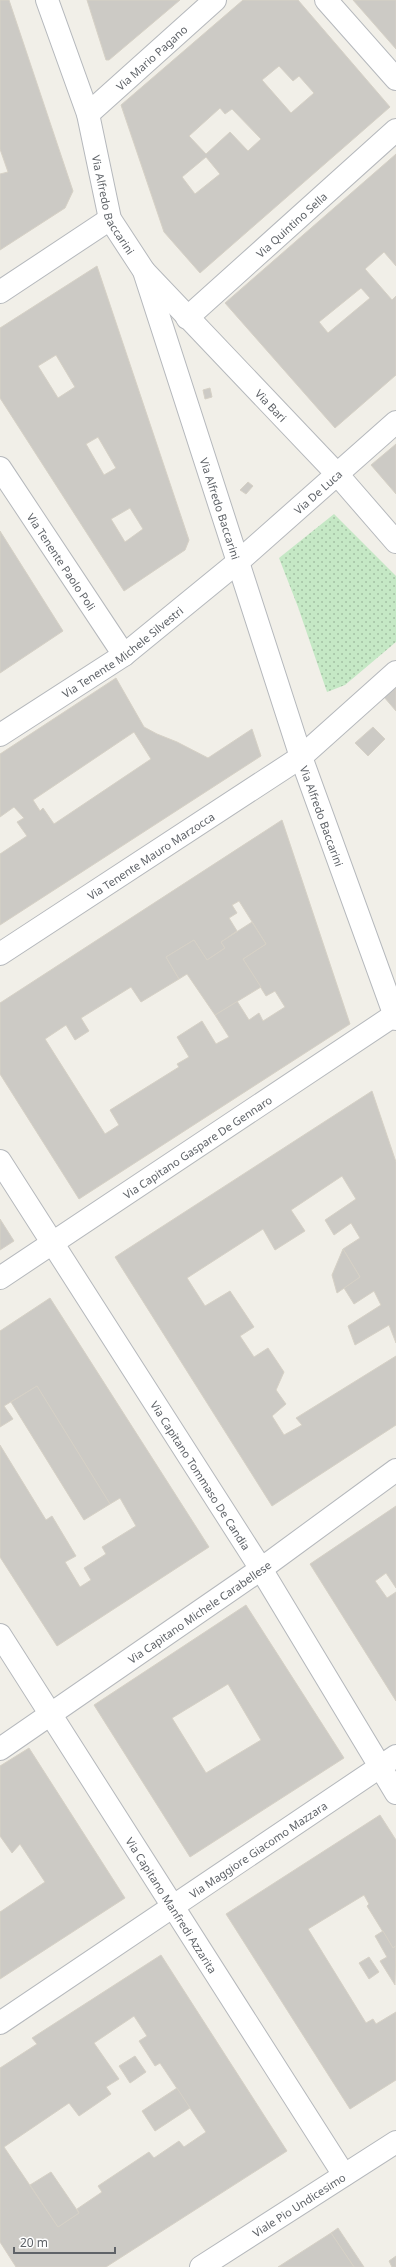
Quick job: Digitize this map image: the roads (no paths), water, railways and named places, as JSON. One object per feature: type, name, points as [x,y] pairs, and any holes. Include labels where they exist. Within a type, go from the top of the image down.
[{"type":"street","name":"Via Alfredo Baccarini","points":[[47,0],[88,114],[110,219],[144,271],[239,561],[300,757],[396,1016]]},
{"type":"street","name":"Via Mario Pagano","points":[[88,114],[214,0]]},
{"type":"street","points":[[326,0],[396,79]]},
{"type":"street","name":"Via Quintino Sella","points":[[187,318],[396,130]]},
{"type":"street","points":[[0,292],[110,219]]},
{"type":"street","name":"Via Bari","points":[[144,271],[187,318],[337,474],[396,542]]},
{"type":"street","name":"Via De Luca","points":[[239,561],[396,422]]},
{"type":"street","name":"Via Tenente Paolo Poli","points":[[0,468],[124,655]]},
{"type":"street","name":"Via Tenente Michele Silvestri","points":[[0,735],[124,655],[239,561]]},
{"type":"street","name":"Via Tenente Mauro Marzocca","points":[[0,954],[300,757],[396,672]]},
{"type":"street","name":"Via Capitano Gaspare De Gennaro","points":[[0,1278],[396,1016]]},
{"type":"street","name":"Via Capitano Tommaso De Candia","points":[[0,1161],[261,1569],[388,1761],[396,1793]]},
{"type":"street","name":"Via Capitano Michele Carabellese","points":[[0,1749],[261,1569],[396,1470]]},
{"type":"street","name":"Via Capitano Manfredi Azzarita","points":[[0,1635],[52,1714],[172,1907],[344,2175]]},
{"type":"street","name":"Via Maggiore Giacomo Mazzara","points":[[0,2023],[388,1761]]},
{"type":"street","name":"Viale Pio Undicesimo","points":[[201,2267],[396,2142]]}]
